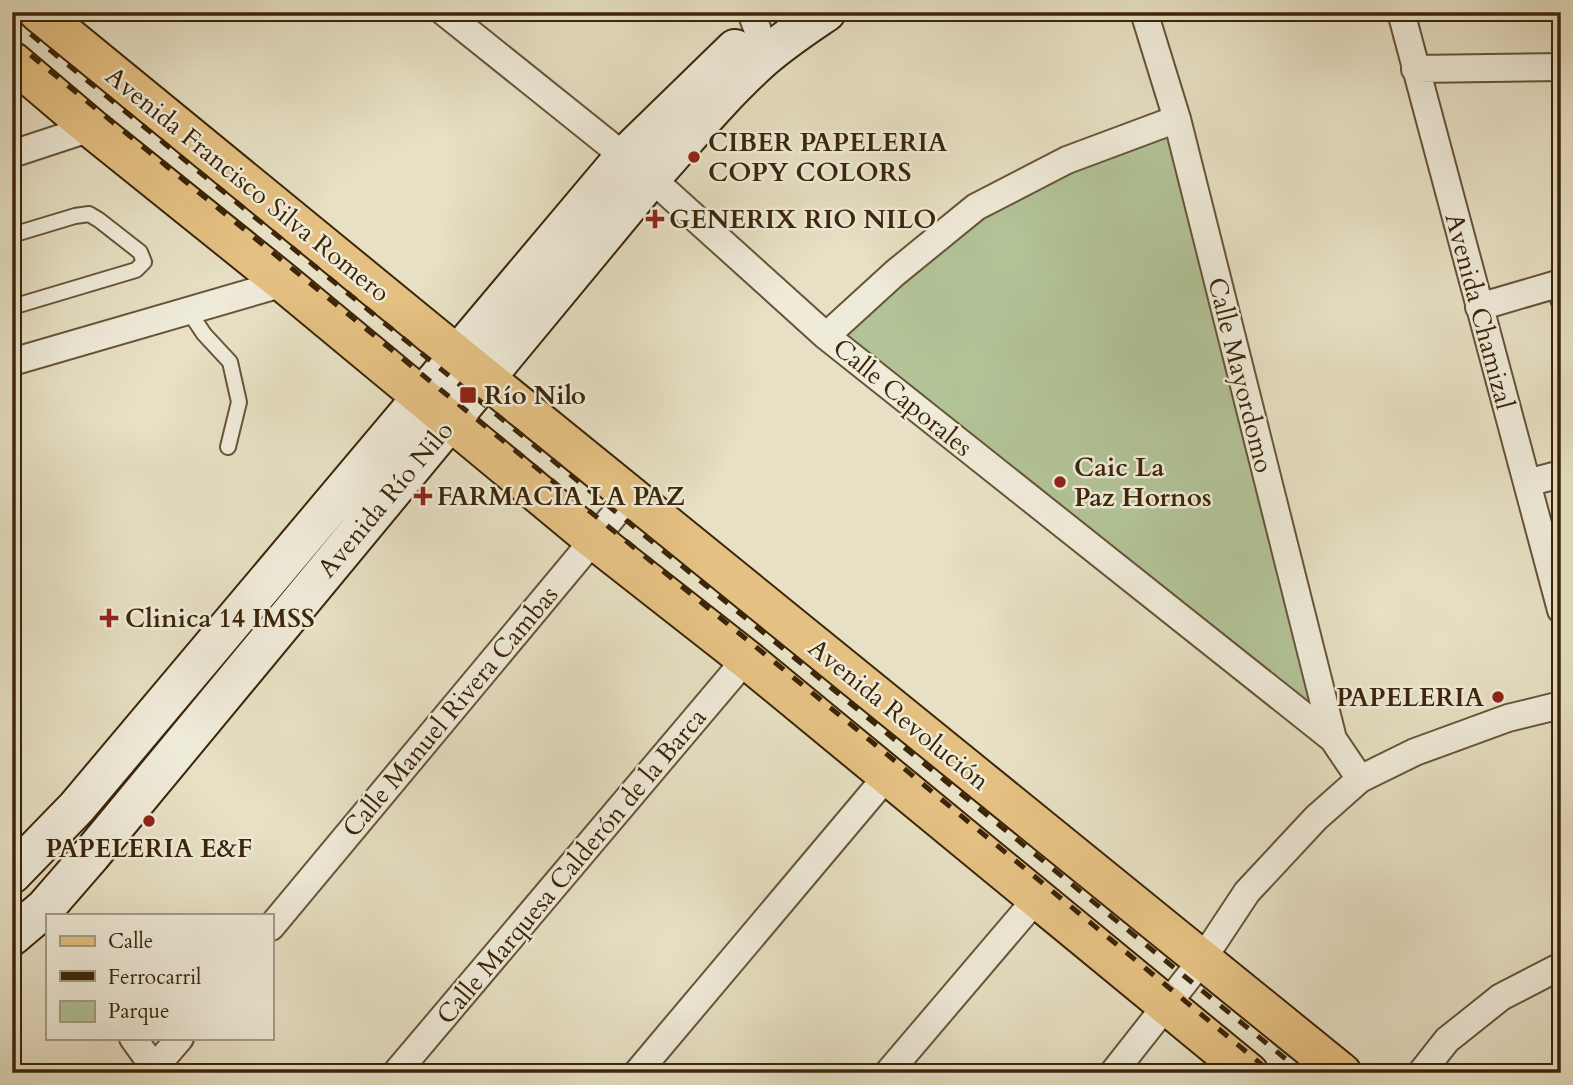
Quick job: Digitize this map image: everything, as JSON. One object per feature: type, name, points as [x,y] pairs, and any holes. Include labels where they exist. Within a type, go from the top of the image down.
[{"type":"main road","name":"Avenida Francisco Silva Romero","points":[[38,12],[471,366]]},
{"type":"main road","name":"Avenida Río Nilo","points":[[638,168],[732,89],[763,58],[826,12]]},
{"type":"main road","name":"Avenida Río Nilo","points":[[12,936],[47,912],[471,366],[732,52],[764,18]]},
{"type":"main road","name":"Avenida Francisco Silva Romero","points":[[12,61],[436,410]]},
{"type":"main road","name":"Avenida Revolución","points":[[471,366],[1342,1073]]},
{"type":"main road","name":"Avenida Río Nilo","points":[[13,870],[77,807],[436,410]]},
{"type":"main road","name":"Avenida Revolución","points":[[436,410],[593,539],[746,659],[1249,1073]]},
{"type":"street","name":"Calle Caporales","points":[[444,12],[638,168],[826,336],[1333,739],[1360,779]]},
{"type":"street","name":"Calle Mayordomo","points":[[1144,12],[1177,119],[1333,739]]},
{"type":"street","name":"Avenida Chamizal","points":[[1401,12],[1527,483],[1556,568],[1561,610]]},
{"type":"street","points":[[1415,69],[1561,67]]},
{"type":"street","points":[[826,336],[895,272],[976,206],[1068,160],[1177,119]]},
{"type":"street","points":[[12,154],[91,128]]},
{"type":"street","points":[[12,362],[284,283]]},
{"type":"street","points":[[1479,307],[1558,292]]},
{"type":"street","points":[[1527,483],[1561,474]]},
{"type":"street","name":"Calle Manuel Rivera Cambas","points":[[273,925],[630,496]]},
{"type":"street","name":"Calle Marquesa Calderón de la Barca","points":[[396,1073],[746,659]]},
{"type":"street","points":[[1113,1073],[1202,960],[1247,892],[1316,818],[1360,779],[1415,752],[1508,718],[1561,705]]},
{"type":"street","points":[[637,1073],[888,775]]},
{"type":"street","points":[[13,870],[47,912]]},
{"type":"street","points":[[888,1073],[1037,898]]},
{"type":"street","points":[[1421,1073],[1447,1040],[1501,997],[1561,966]]},
{"type":"street","points":[[134,1040],[154,1071],[178,1040]]},
{"type":"lane","points":[[12,235],[89,214],[140,252],[144,262],[136,270],[12,307]]},
{"type":"lane","points":[[188,310],[204,334],[230,362],[239,402],[228,447]]},
{"type":"green space","points":[[1170,126],[1333,739],[840,333],[976,211]]},
{"type":"railway","points":[[12,19],[1303,1073]]},
{"type":"railway","points":[[12,40],[843,718],[1272,1073]]},
{"type":"place","name":"CIBER PAPELERIA COPY COLORS","points":[[694,157]]},
{"type":"place","name":"GENERIX RIO NILO","points":[[655,219]]},
{"type":"place","name":"Río Nilo","points":[[468,395]]},
{"type":"place","name":"Caic La Paz Hornos","points":[[1060,482]]},
{"type":"place","name":"FARMACIA LA PAZ","points":[[423,496]]},
{"type":"place","name":"Clinica 14 IMSS","points":[[109,618]]},
{"type":"place","name":"PAPELERIA","points":[[1498,697]]},
{"type":"place","name":"PAPELERIA E&F","points":[[149,821]]}]
